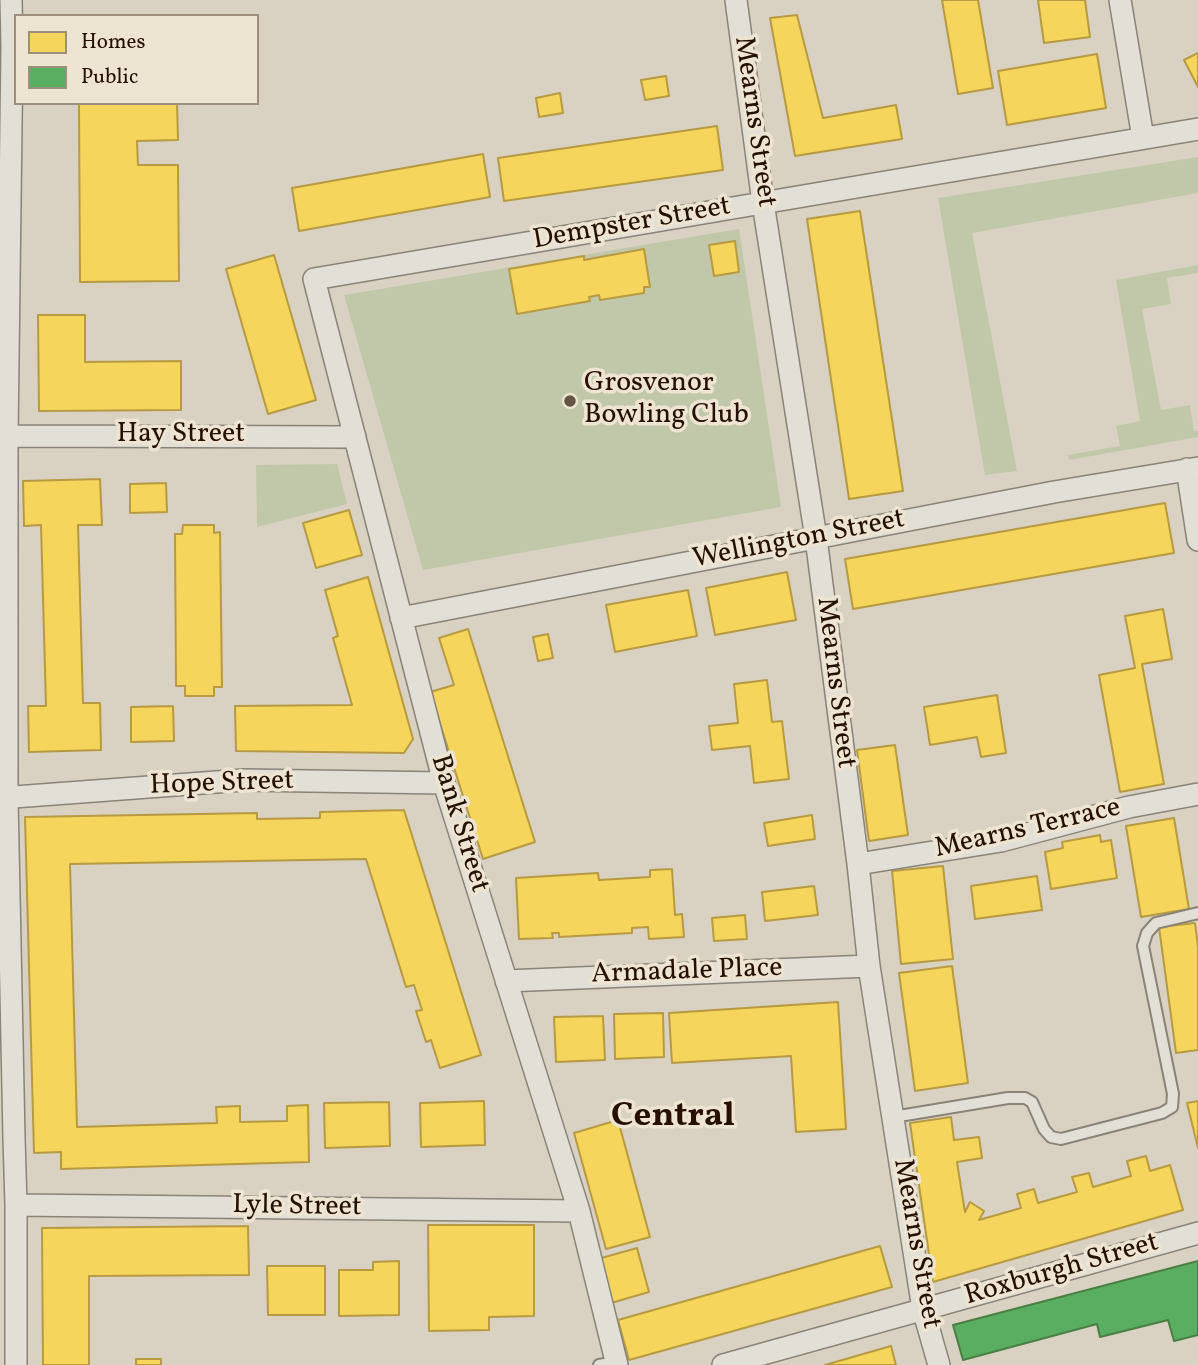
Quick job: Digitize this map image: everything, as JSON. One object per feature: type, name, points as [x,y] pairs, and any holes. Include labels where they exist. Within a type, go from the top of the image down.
[{"type":"street","points":[[12,0],[14,46],[4,798],[16,1205],[16,1365]]},
{"type":"street","name":"Mearns Street","points":[[736,0],[764,203],[816,538],[869,966],[923,1309],[939,1365]]},
{"type":"street","points":[[1120,0],[1143,138]]},
{"type":"street","name":"Dempster Street","points":[[314,279],[1198,129]]},
{"type":"street","name":"Bank Street","points":[[314,279],[444,783],[579,1211],[611,1364]]},
{"type":"street","name":"Hay Street","points":[[7,436],[355,437]]},
{"type":"street","points":[[1193,469],[1198,540]]},
{"type":"street","name":"Wellington Street","points":[[401,618],[1054,492],[1193,469]]},
{"type":"street","name":"Hope Street","points":[[4,798],[243,780],[444,783]]},
{"type":"street","name":"Mearns Terrace","points":[[858,864],[1001,841],[1129,807],[1198,794]]},
{"type":"street","name":"Armadale Place","points":[[506,981],[869,966]]},
{"type":"street","name":"Lyle Street","points":[[16,1205],[579,1211]]},
{"type":"street","name":"Roxburgh Street","points":[[723,1365],[1198,1233]]},
{"type":"lane","points":[[892,1116],[1008,1098],[1025,1098],[1032,1102],[1044,1129],[1051,1137],[1060,1139],[1162,1113],[1172,1107],[1173,1094],[1143,946],[1147,933],[1156,923],[1198,913]]},
{"type":"green space","points":[[1198,157],[1198,193],[972,233],[1017,471],[985,475],[938,198]]},
{"type":"green space","name":"Grosvenor Bowling Club","points":[[739,229],[781,507],[423,570],[344,295]]},
{"type":"green space","points":[[1198,265],[1198,273],[1167,278],[1171,304],[1142,309],[1161,410],[1190,405],[1194,431],[1198,431],[1198,437],[1069,460],[1068,455],[1120,446],[1116,426],[1140,421],[1116,280]]},
{"type":"green space","points":[[337,464],[347,504],[257,527],[256,465]]},
{"type":"building: Homes","points":[[942,0],[978,0],[993,88],[958,94]]},
{"type":"building: Homes","points":[[1038,0],[1085,0],[1090,37],[1044,43]]},
{"type":"building: Homes","points":[[797,15],[823,118],[896,105],[902,139],[795,156],[770,18]]},
{"type":"building: Homes","points":[[1198,53],[1198,87],[1184,60]]},
{"type":"building: Homes","points":[[1097,54],[1106,108],[1007,125],[998,71]]},
{"type":"building: Homes","points":[[666,76],[669,96],[645,100],[641,80]]},
{"type":"building: Homes","points":[[560,93],[563,113],[539,117],[536,98]]},
{"type":"building: Homes","points":[[79,105],[177,105],[178,140],[137,141],[138,165],[178,165],[179,281],[80,282]]},
{"type":"building: Homes","points":[[717,126],[723,170],[504,201],[498,158]]},
{"type":"building: Homes","points":[[483,154],[490,197],[299,231],[292,188]]},
{"type":"building: Homes","points":[[860,211],[903,491],[849,499],[807,219]]},
{"type":"building: Homes","points":[[735,241],[739,272],[714,276],[709,245]]},
{"type":"building: Homes","points":[[644,249],[650,287],[644,287],[644,293],[600,300],[599,295],[589,297],[590,301],[517,314],[509,269]]},
{"type":"building: Homes","points":[[274,255],[316,400],[268,414],[226,269]]},
{"type":"building: Homes","points":[[38,315],[85,315],[85,362],[181,361],[181,410],[39,411]]},
{"type":"building: Homes","points":[[100,479],[102,525],[78,525],[83,703],[100,703],[101,750],[29,752],[28,706],[46,706],[41,525],[24,526],[23,481]]},
{"type":"building: Homes","points":[[166,483],[167,512],[130,513],[130,484]]},
{"type":"building: Homes","points":[[1165,503],[1174,553],[853,609],[845,559]]},
{"type":"building: Homes","points":[[349,510],[362,555],[316,568],[303,523]]},
{"type":"building: Homes","points":[[183,525],[214,525],[214,533],[220,532],[222,687],[214,687],[214,696],[185,696],[185,686],[176,686],[175,534],[182,534]]},
{"type":"building: Homes","points":[[787,572],[796,620],[715,635],[706,588]]},
{"type":"building: Homes","points":[[368,577],[413,739],[404,753],[236,751],[235,706],[352,705],[333,638],[338,636],[325,590]]},
{"type":"building: Homes","points":[[688,590],[697,636],[615,652],[606,605]]},
{"type":"building: Homes","points":[[1163,609],[1172,659],[1142,664],[1164,784],[1120,792],[1099,675],[1135,668],[1125,616]]},
{"type":"building: Homes","points":[[468,629],[535,842],[483,859],[430,692],[454,685],[439,638]]},
{"type":"building: Homes","points":[[548,634],[553,658],[538,661],[533,637]]},
{"type":"building: Homes","points":[[767,680],[772,722],[782,721],[789,779],[754,783],[750,746],[712,750],[709,726],[738,723],[734,684]]},
{"type":"building: Homes","points":[[997,695],[1006,753],[981,757],[977,737],[930,745],[924,707]]},
{"type":"building: Homes","points":[[173,706],[174,741],[131,742],[131,707]]},
{"type":"building: Homes","points":[[895,745],[908,835],[869,841],[857,750]]},
{"type":"building: Homes","points":[[404,810],[481,1055],[440,1068],[431,1040],[426,1042],[416,1011],[422,1010],[414,985],[406,987],[366,859],[70,864],[77,1127],[217,1123],[216,1107],[240,1106],[240,1122],[287,1121],[287,1106],[308,1105],[309,1162],[61,1169],[61,1152],[34,1153],[25,817],[257,813],[257,819],[320,818],[320,812]]},
{"type":"building: Homes","points":[[812,815],[815,839],[768,846],[764,823]]},
{"type":"building: Homes","points":[[1174,818],[1189,909],[1141,917],[1126,826]]},
{"type":"building: Homes","points":[[1100,835],[1101,842],[1111,840],[1117,878],[1051,889],[1045,852],[1063,848],[1062,842]]},
{"type":"building: Homes","points":[[943,866],[953,959],[901,964],[892,871]]},
{"type":"building: Homes","points":[[672,869],[675,915],[682,914],[684,937],[649,939],[648,927],[632,928],[632,933],[559,937],[559,933],[552,933],[553,938],[519,939],[516,878],[598,873],[599,880],[650,877],[650,870]]},
{"type":"building: Homes","points":[[1037,876],[1042,910],[975,919],[971,886]]},
{"type":"building: Homes","points":[[814,886],[818,915],[765,921],[762,892]]},
{"type":"building: Homes","points":[[745,915],[747,939],[714,941],[712,918]]},
{"type":"building: Homes","points":[[1195,923],[1198,947],[1198,1050],[1176,1053],[1159,927]]},
{"type":"building: Homes","points":[[952,966],[968,1083],[915,1091],[899,973]]},
{"type":"building: Homes","points":[[838,1002],[846,1129],[796,1132],[791,1056],[672,1063],[669,1013]]},
{"type":"building: Homes","points":[[663,1013],[664,1057],[615,1059],[614,1014]]},
{"type":"building: Homes","points":[[603,1016],[605,1060],[556,1062],[554,1017]]},
{"type":"building: Homes","points":[[484,1101],[485,1145],[421,1147],[420,1103]]},
{"type":"building: Homes","points":[[1198,1101],[1198,1148],[1187,1103]]},
{"type":"building: Homes","points":[[389,1102],[390,1146],[325,1148],[324,1103]]},
{"type":"building: Homes","points":[[951,1117],[954,1140],[979,1137],[982,1158],[957,1162],[965,1212],[970,1202],[984,1211],[979,1220],[1021,1208],[1017,1194],[1034,1189],[1038,1203],[1077,1192],[1072,1177],[1089,1173],[1093,1187],[1131,1176],[1127,1161],[1146,1156],[1150,1171],[1170,1165],[1183,1210],[933,1282],[910,1123]]},
{"type":"building: Homes","points":[[618,1120],[650,1237],[606,1249],[574,1133]]},
{"type":"building: Homes","points":[[428,1225],[534,1225],[534,1316],[489,1317],[489,1330],[429,1331]]},
{"type":"building: Homes","points":[[248,1226],[249,1275],[89,1276],[89,1365],[43,1365],[42,1228]]},
{"type":"building: Homes","points":[[880,1246],[892,1287],[629,1360],[618,1320]]},
{"type":"building: Homes","points":[[637,1248],[649,1292],[611,1303],[598,1259]]},
{"type":"building: Homes","points":[[399,1261],[399,1315],[339,1316],[339,1270],[373,1270],[373,1262]]},
{"type":"building: Homes","points":[[267,1266],[325,1266],[325,1315],[268,1315]]},
{"type":"building: Homes","points":[[891,1346],[896,1365],[825,1365]]},
{"type":"building: Homes","points":[[136,1359],[161,1359],[161,1365],[136,1365]]},
{"type":"building: Public","points":[[1198,1261],[1198,1335],[1174,1341],[1168,1320],[1100,1337],[1097,1324],[963,1360],[953,1325]]},
{"type":"place","name":"Grosvenor Bowling Club","points":[[570,401]]},
{"type":"district","name":"Central","points":[[673,1119]]}]
